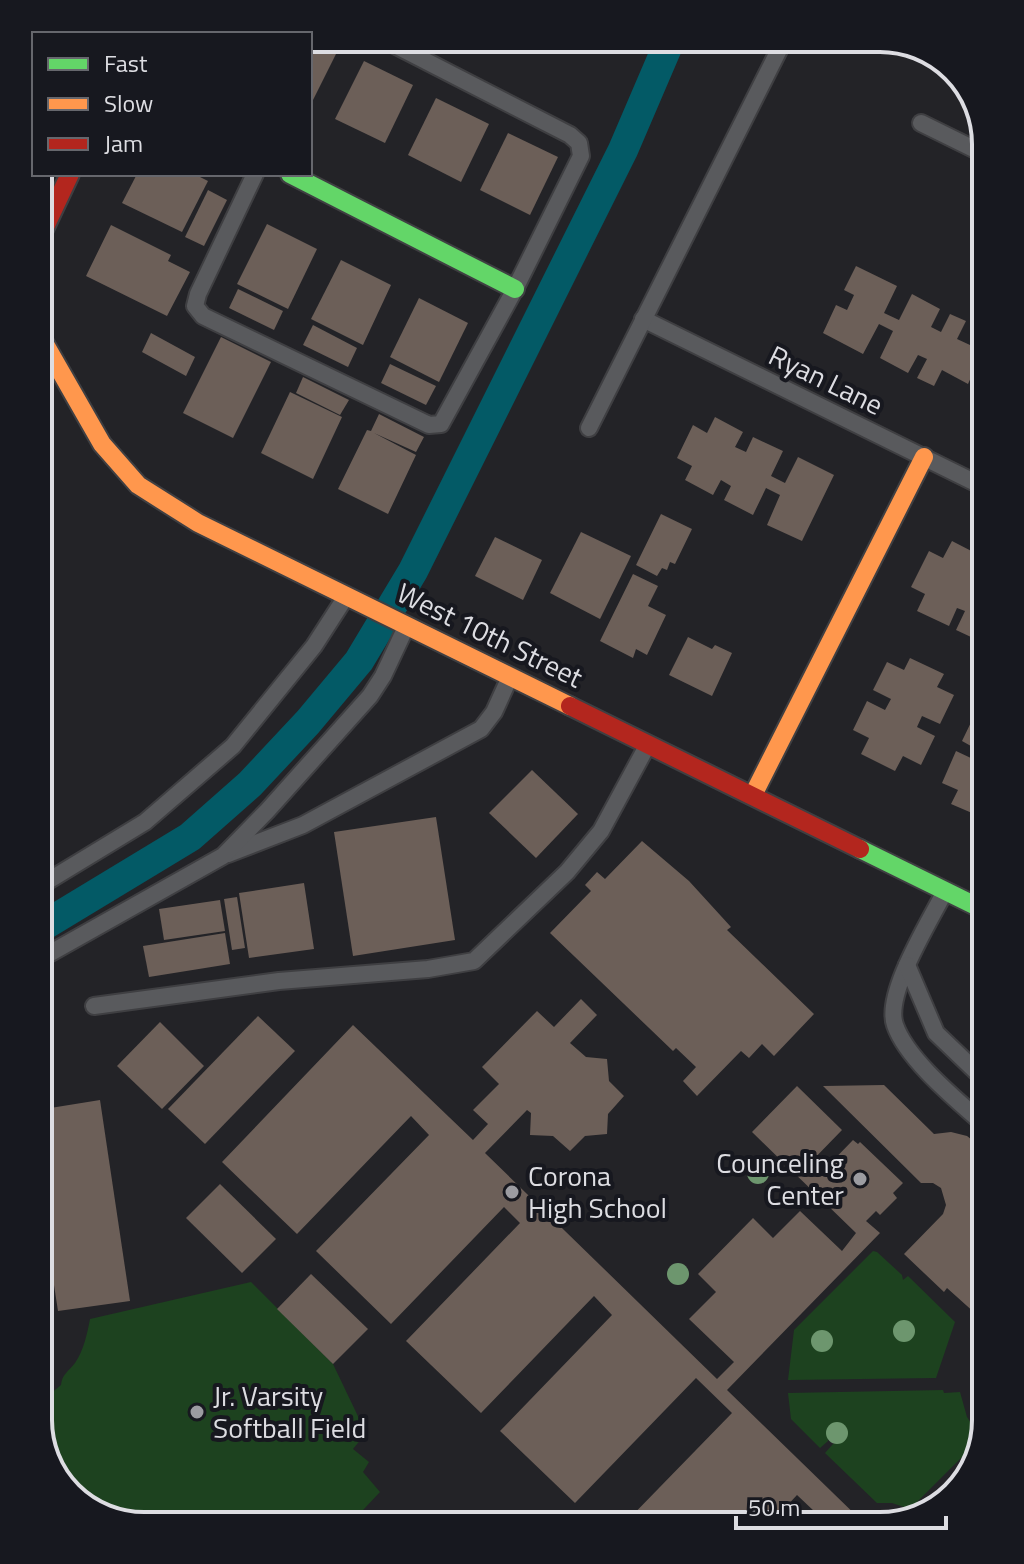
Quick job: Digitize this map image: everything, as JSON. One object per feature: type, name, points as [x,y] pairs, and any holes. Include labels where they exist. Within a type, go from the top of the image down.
[{"type":"main road","points":[[52,212],[69,176]]},
{"type":"main road","points":[[294,176],[515,289]]},
{"type":"main road","name":"West 10th Street","points":[[52,356],[102,444],[138,485],[198,523],[972,904]]},
{"type":"main road","points":[[753,795],[924,457]]},
{"type":"lane","points":[[254,176],[195,306],[203,316],[429,425],[441,424],[515,289],[581,156],[579,143],[570,135],[408,52]]},
{"type":"lane","points":[[589,428],[778,52]]},
{"type":"lane","points":[[921,123],[972,148]]},
{"type":"lane","name":"Ryan Lane","points":[[643,319],[972,481]]},
{"type":"lane","points":[[52,878],[145,822],[233,746],[314,646],[346,597]]},
{"type":"lane","points":[[223,856],[370,696],[407,626]]},
{"type":"lane","points":[[52,952],[223,856],[303,825],[481,729],[494,712],[511,677]]},
{"type":"lane","points":[[94,1006],[279,981],[428,969],[474,961],[567,872],[601,831],[648,744]]},
{"type":"lane","points":[[945,891],[907,965],[894,1003],[894,1024],[915,1058],[972,1113]]},
{"type":"lane","points":[[907,965],[936,1033],[972,1068]]},
{"type":"green space","points":[[873,1251],[902,1275],[903,1280],[908,1276],[955,1322],[936,1378],[788,1380],[794,1330]]},
{"type":"green space","name":"Jr. Varsity Softball Field","points":[[251,1282],[333,1364],[366,1433],[353,1449],[369,1462],[363,1472],[380,1492],[361,1512],[138,1512],[98,1500],[79,1485],[64,1466],[55,1444],[52,1420],[52,1392],[61,1385],[64,1375],[78,1358],[90,1319]]},
{"type":"green space","points":[[960,1392],[972,1424],[969,1444],[966,1453],[913,1506],[907,1508],[892,1503],[877,1503],[825,1453],[833,1444],[844,1441],[847,1433],[844,1426],[831,1428],[828,1441],[820,1448],[791,1419],[788,1393]]},
{"type":"building","points":[[312,52],[337,52],[312,102]]},
{"type":"building","points":[[364,61],[413,85],[385,143],[335,119]]},
{"type":"building","points":[[436,98],[489,124],[461,182],[408,155]]},
{"type":"building","points":[[508,133],[558,157],[530,215],[480,190]]},
{"type":"building","points":[[136,176],[198,176],[208,181],[182,232],[122,203]]},
{"type":"building","points":[[208,190],[227,200],[204,246],[185,237]]},
{"type":"building","points":[[267,224],[317,249],[288,309],[237,284]]},
{"type":"building","points":[[111,225],[171,255],[168,261],[190,272],[167,316],[86,276]]},
{"type":"building","points":[[341,260],[391,285],[363,345],[311,319]]},
{"type":"building","points":[[856,266],[897,286],[884,313],[899,320],[912,294],[940,309],[931,327],[941,332],[950,314],[966,321],[957,339],[972,346],[972,375],[968,384],[942,370],[934,386],[917,378],[927,359],[918,355],[908,373],[880,358],[893,331],[879,324],[863,354],[823,333],[836,305],[847,310],[854,295],[844,290]]},
{"type":"building","points":[[238,289],[283,311],[274,330],[229,308]]},
{"type":"building","points":[[419,298],[468,323],[439,382],[390,357]]},
{"type":"building","points":[[313,325],[357,348],[348,367],[303,345]]},
{"type":"building","points":[[151,333],[195,357],[186,376],[142,352]]},
{"type":"building","points":[[221,337],[271,362],[233,438],[183,413]]},
{"type":"building","points":[[390,364],[436,386],[426,405],[381,383]]},
{"type":"building","points":[[303,377],[349,400],[340,415],[296,393]]},
{"type":"building","points":[[290,392],[342,417],[313,479],[261,453]]},
{"type":"building","points":[[379,414],[424,437],[416,452],[374,433],[416,455],[388,514],[338,489],[367,430],[371,431]]},
{"type":"building","points":[[715,417],[743,432],[735,447],[746,452],[753,437],[783,451],[771,476],[785,483],[798,457],[834,475],[802,541],[767,525],[780,495],[766,488],[753,515],[724,500],[731,486],[721,480],[713,495],[685,480],[692,466],[677,458],[693,425],[707,433]]},
{"type":"building","points":[[661,514],[692,529],[675,564],[670,562],[667,570],[662,568],[657,576],[636,565]]},
{"type":"building","points":[[581,532],[631,556],[600,619],[550,593]]},
{"type":"building","points":[[495,537],[542,560],[523,600],[475,576]]},
{"type":"building","points":[[952,541],[972,551],[972,637],[956,630],[965,611],[957,608],[949,626],[917,611],[925,594],[911,587],[929,551],[943,558]]},
{"type":"building","points":[[633,574],[658,586],[648,606],[666,615],[647,655],[636,649],[633,658],[600,641]]},
{"type":"building","points":[[688,637],[712,649],[715,645],[732,653],[712,696],[669,675]]},
{"type":"building","points":[[910,658],[944,674],[937,687],[954,695],[940,724],[922,716],[917,727],[935,736],[921,765],[903,756],[895,771],[861,754],[869,738],[853,730],[867,701],[885,710],[891,699],[873,690],[887,662],[904,670]]},
{"type":"building","points":[[972,720],[972,747],[962,741]]},
{"type":"building","points":[[956,751],[972,759],[972,813],[951,804],[958,790],[942,783]]},
{"type":"building","points":[[532,770],[578,814],[536,858],[489,813]]},
{"type":"building","points":[[436,817],[455,940],[353,956],[334,832]]},
{"type":"building","points":[[642,841],[689,881],[731,927],[727,930],[814,1014],[774,1056],[762,1044],[749,1058],[741,1051],[697,1096],[683,1081],[696,1067],[676,1048],[673,1051],[550,933],[591,891],[585,885],[597,872],[605,879]]},
{"type":"building","points":[[304,883],[314,949],[249,958],[239,893]]},
{"type":"building","points":[[237,897],[245,948],[232,950],[224,899]]},
{"type":"building","points":[[220,900],[225,931],[164,940],[159,909]]},
{"type":"building","points":[[225,933],[230,964],[149,977],[143,946]]},
{"type":"building","points":[[581,999],[597,1015],[570,1043],[586,1057],[607,1059],[609,1081],[624,1096],[608,1114],[607,1134],[585,1136],[570,1151],[553,1136],[530,1135],[531,1113],[527,1110],[485,1153],[717,1379],[734,1362],[689,1319],[716,1292],[698,1274],[753,1218],[773,1238],[800,1211],[842,1251],[856,1233],[752,1132],[797,1086],[842,1130],[807,1166],[818,1176],[853,1140],[858,1144],[860,1142],[903,1183],[893,1193],[897,1198],[880,1215],[876,1211],[866,1221],[880,1233],[727,1390],[853,1512],[815,1512],[797,1495],[781,1512],[636,1512],[732,1413],[696,1378],[575,1503],[500,1431],[612,1315],[594,1296],[481,1413],[406,1341],[520,1223],[504,1207],[391,1324],[316,1251],[429,1135],[411,1116],[297,1234],[222,1162],[353,1025],[473,1140],[488,1124],[473,1110],[499,1084],[482,1067],[537,1011],[554,1027]]},
{"type":"building","points":[[258,1016],[295,1051],[205,1144],[168,1109]]},
{"type":"building","points":[[160,1022],[204,1066],[162,1109],[117,1066]]},
{"type":"building","points":[[884,1085],[934,1134],[951,1132],[972,1140],[972,1310],[947,1288],[944,1292],[904,1254],[943,1214],[946,1205],[941,1188],[933,1183],[921,1183],[823,1086]]},
{"type":"building","points":[[100,1100],[130,1301],[58,1311],[52,1272],[52,1108]]},
{"type":"building","points":[[220,1184],[276,1239],[242,1273],[186,1218]]},
{"type":"building","points":[[311,1274],[368,1329],[333,1364],[277,1309]]},
{"type":"waterway","points":[[52,921],[190,837],[250,784],[359,661],[413,571],[623,150],[665,52]]},
{"type":"traffic: fast","points":[[294,176],[515,289]]},
{"type":"traffic: fast","points":[[860,849],[972,904]]},
{"type":"traffic: slow","points":[[52,356],[102,444],[138,485],[198,523],[570,706]]},
{"type":"traffic: slow","points":[[753,795],[924,457]]},
{"type":"traffic: jam","points":[[52,212],[69,176]]},
{"type":"traffic: jam","points":[[570,706],[860,849]]},
{"type":"place","name":"Counceling Center","points":[[860,1179]]},
{"type":"place","name":"Corona High School","points":[[512,1192]]},
{"type":"place","name":"Jr. Varsity Softball Field","points":[[197,1412]]}]
